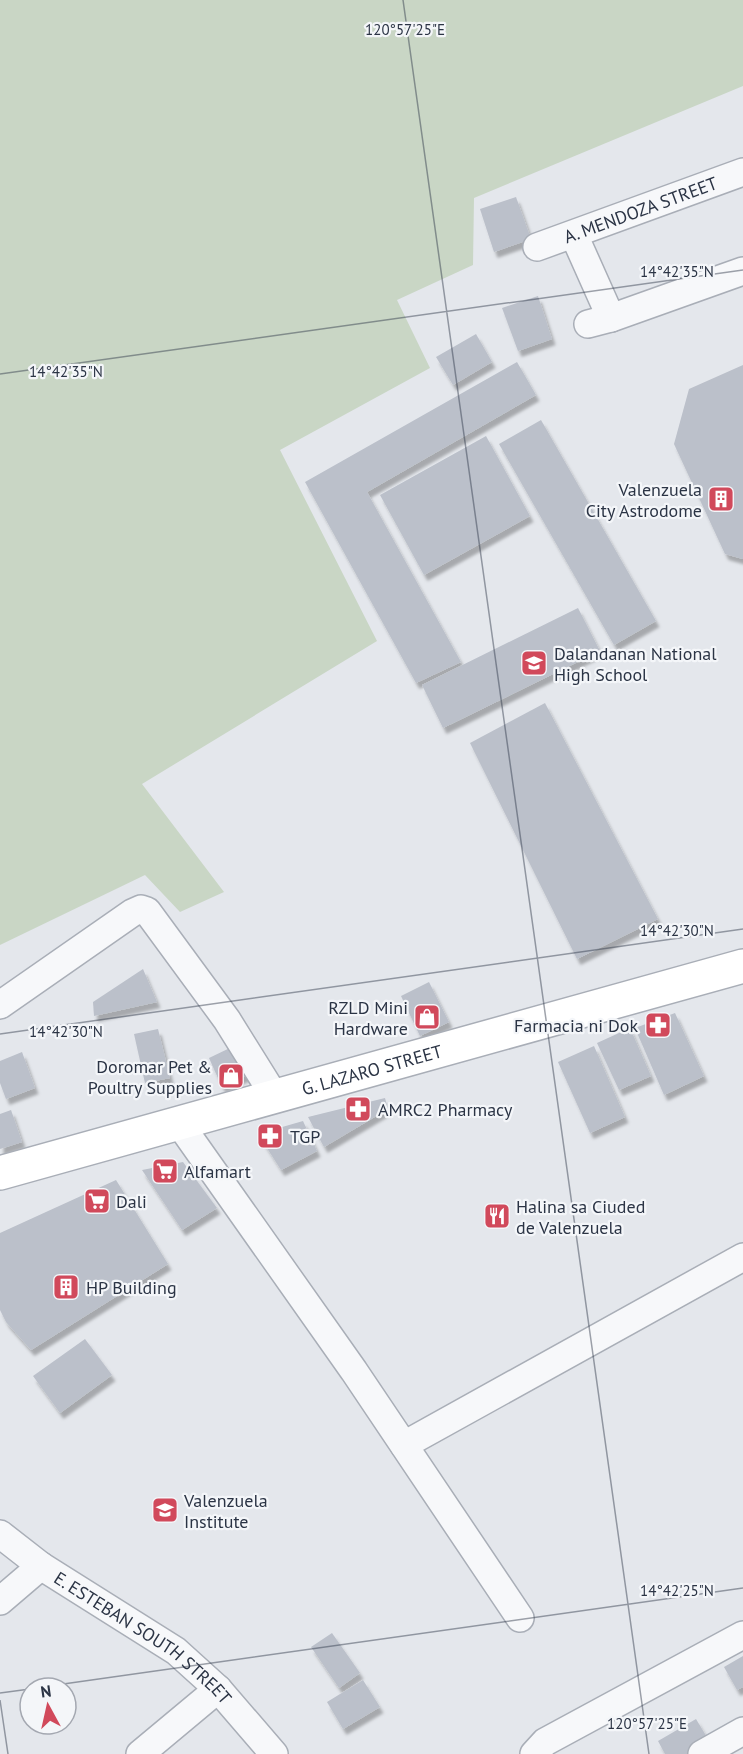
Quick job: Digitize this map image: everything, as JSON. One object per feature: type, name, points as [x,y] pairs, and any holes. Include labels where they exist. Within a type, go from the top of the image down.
[{"type":"street","name":"A. MENDOZA STREET","points":[[537,247],[743,172]]},
{"type":"street","points":[[574,235],[599,321],[743,271]]},
{"type":"street","points":[[0,1005],[141,909],[147,911],[227,1020],[275,1096]]},
{"type":"street","name":"G. LAZARO STREET","points":[[0,1173],[743,966]]},
{"type":"street","points":[[179,1123],[404,1445],[520,1618]]},
{"type":"street","points":[[404,1445],[743,1257]]},
{"type":"street","name":"E. ESTEBAN SOUTH STREET","points":[[0,1534],[41,1566],[176,1651],[218,1689],[274,1754]]},
{"type":"street","points":[[0,1601],[41,1566]]},
{"type":"street","points":[[539,1748],[743,1635]]},
{"type":"street","points":[[140,1754],[218,1689]]},
{"type":"street","points":[[702,1754],[743,1731]]},
{"type":"green space","points":[[0,0],[743,0],[743,86],[474,198],[473,265],[397,300],[430,368],[280,450],[377,641],[142,784],[224,892],[180,912],[145,875],[0,945]]},
{"type":"building","points":[[516,197],[531,239],[494,252],[480,209]]},
{"type":"building","points":[[538,296],[552,339],[518,351],[502,308]]},
{"type":"building","points":[[476,334],[492,362],[453,385],[436,357]]},
{"type":"building","points":[[517,362],[536,395],[367,492],[461,662],[416,683],[305,482]]},
{"type":"building","name":"Valenzuela City Astrodome","points":[[743,365],[743,559],[725,554],[674,444],[689,389]]},
{"type":"building","points":[[541,420],[656,621],[614,645],[499,444]]},
{"type":"building","points":[[486,436],[530,516],[424,575],[380,495]]},
{"type":"building","points":[[578,608],[600,651],[443,728],[422,685]]},
{"type":"building","points":[[545,703],[658,919],[577,959],[470,743]]},
{"type":"building","points":[[143,969],[157,1002],[94,1016],[93,1002]]},
{"type":"building","points":[[429,982],[449,1022],[420,1036],[401,996]]},
{"type":"building","points":[[675,1013],[704,1076],[664,1095],[635,1028]]},
{"type":"building","points":[[630,1028],[651,1076],[619,1090],[597,1043]]},
{"type":"building","points":[[158,1029],[170,1078],[145,1083],[134,1034]]},
{"type":"building","points":[[234,1046],[247,1075],[222,1087],[209,1058]]},
{"type":"building","points":[[594,1046],[625,1117],[590,1133],[558,1062]]},
{"type":"building","points":[[22,1052],[35,1088],[6,1099],[0,1083],[0,1061]]},
{"type":"building","points":[[385,1098],[388,1109],[324,1147],[308,1117]]},
{"type":"building","points":[[11,1110],[22,1142],[0,1149],[0,1114]]},
{"type":"building","points":[[303,1121],[317,1151],[281,1170],[258,1134]]},
{"type":"building","points":[[183,1162],[217,1208],[182,1230],[142,1170]]},
{"type":"building","name":"HP Building","points":[[116,1180],[168,1264],[31,1350],[6,1322],[0,1310],[0,1233]]},
{"type":"building","points":[[85,1339],[112,1375],[60,1413],[33,1376]]},
{"type":"building","points":[[332,1633],[360,1673],[339,1688],[311,1647]]},
{"type":"building","points":[[743,1656],[743,1687],[737,1690],[724,1667]]},
{"type":"building","points":[[363,1680],[380,1707],[343,1729],[327,1702]]},
{"type":"building","points":[[696,1719],[711,1744],[693,1754],[665,1754],[658,1741]]},
{"type":"place","name":"Valenzuela City Astrodome","points":[[721,499]]},
{"type":"place","name":"Dalandanan National High School","points":[[534,663]]},
{"type":"place","name":"RZLD Mini Hardware","points":[[427,1017]]},
{"type":"place","name":"Farmacia ni Dok","points":[[658,1025]]},
{"type":"place","name":"Doromar Pet & Poultry Supplies","points":[[231,1076]]},
{"type":"place","name":"AMRC2 Pharmacy","points":[[358,1109]]},
{"type":"place","name":"TGP","points":[[270,1136]]},
{"type":"place","name":"Alfamart","points":[[165,1171]]},
{"type":"place","name":"Dali","points":[[97,1201]]},
{"type":"place","name":"Halina sa Ciuded de Valenzuela","points":[[497,1216]]},
{"type":"place","name":"HP Building","points":[[66,1287]]},
{"type":"place","name":"Valenzuela Institute","points":[[165,1510]]}]
